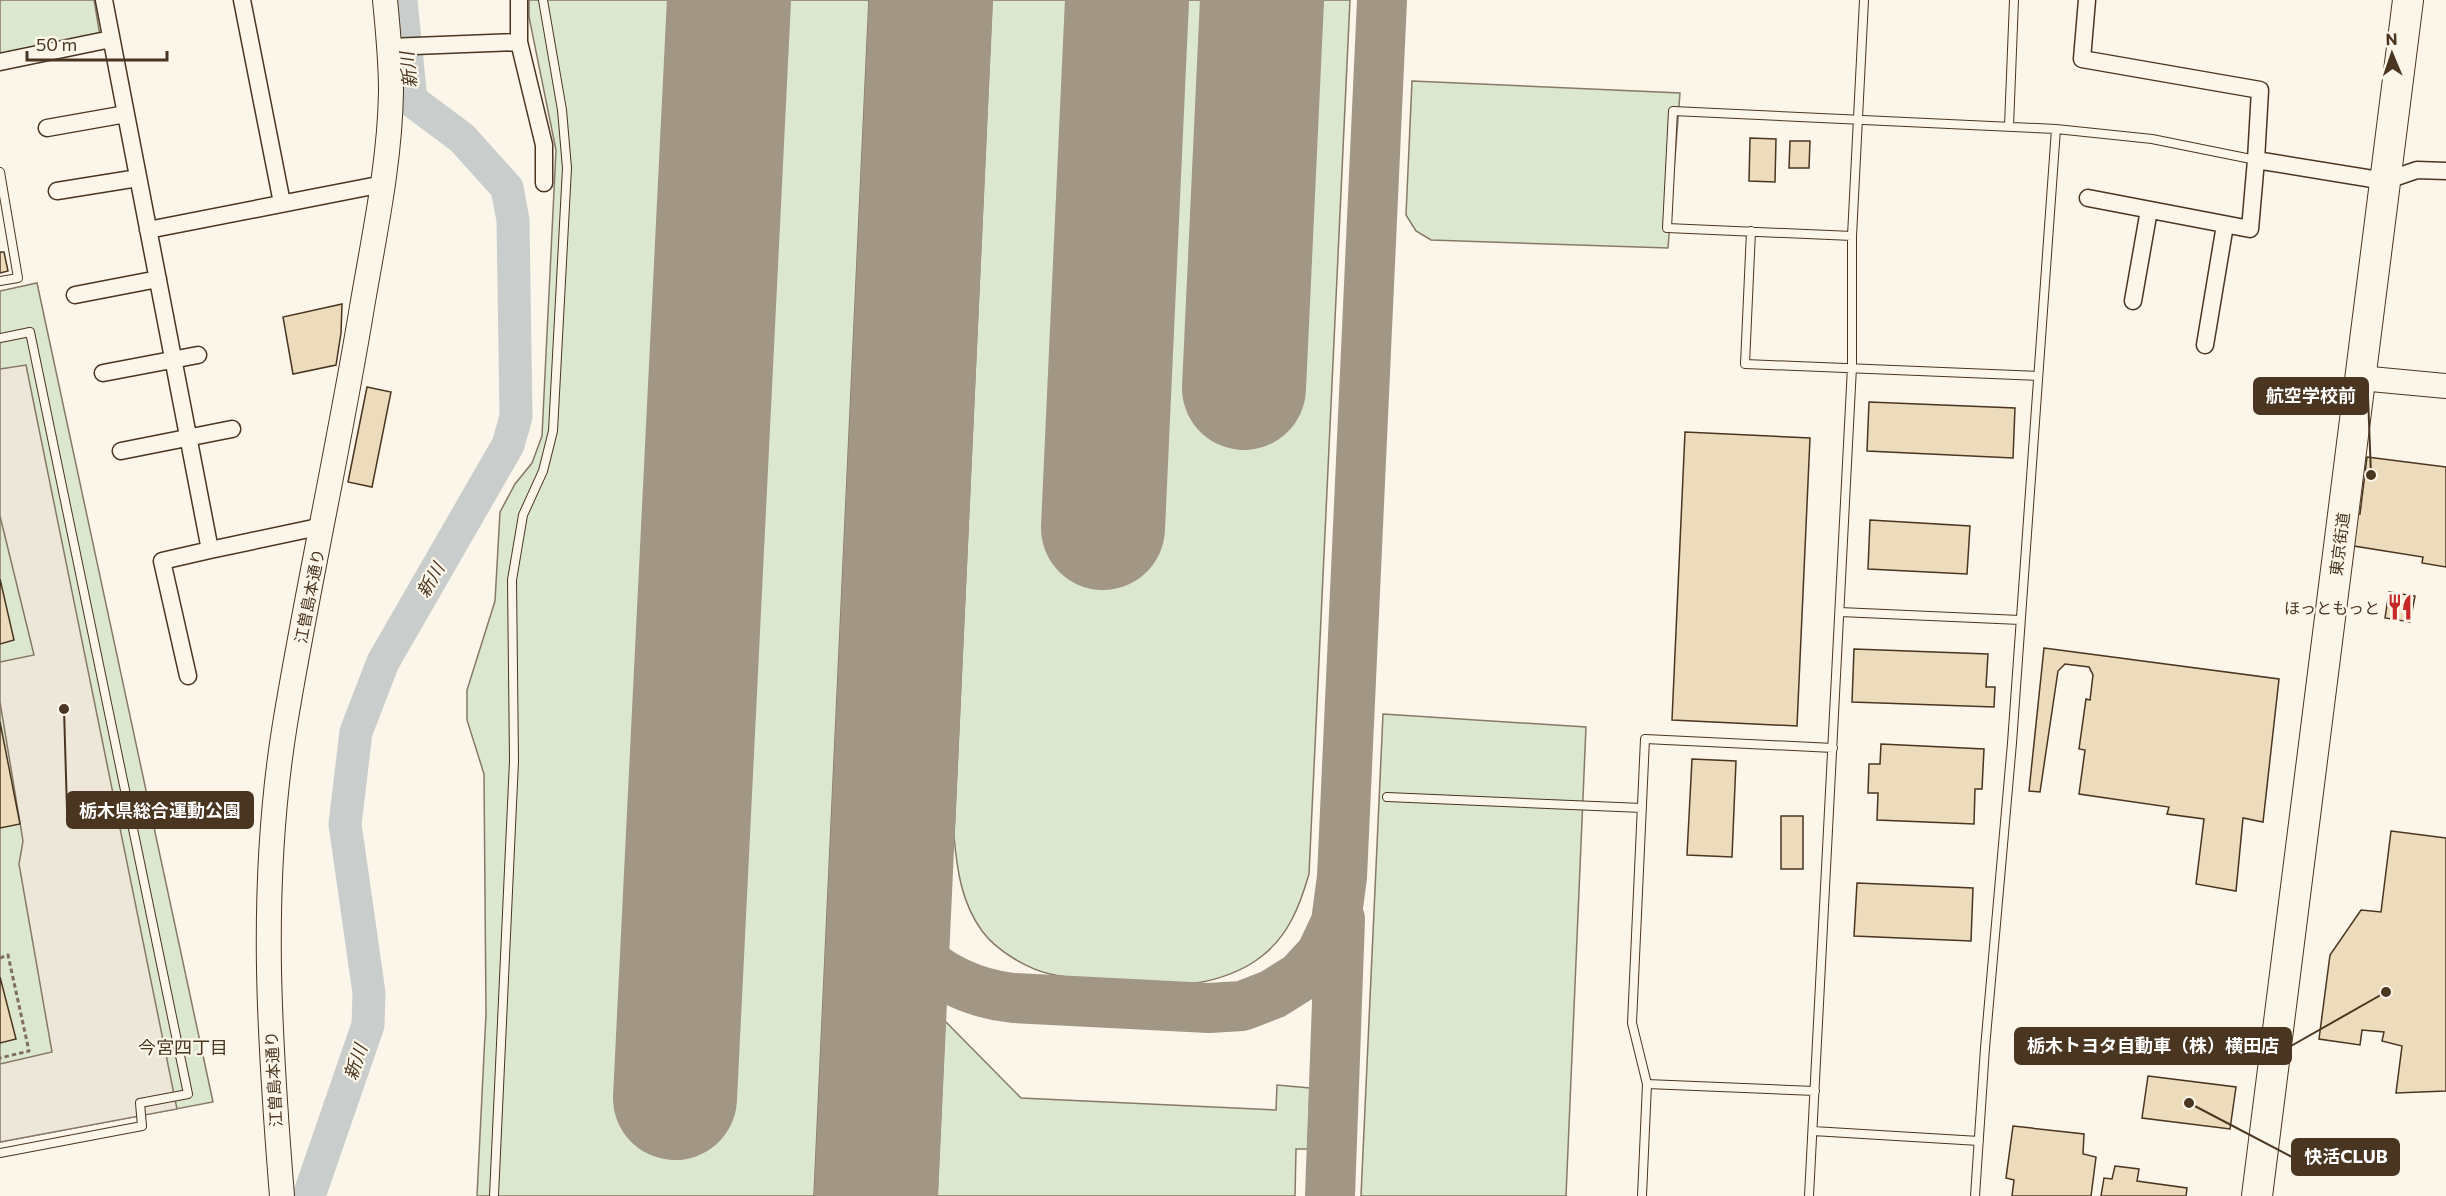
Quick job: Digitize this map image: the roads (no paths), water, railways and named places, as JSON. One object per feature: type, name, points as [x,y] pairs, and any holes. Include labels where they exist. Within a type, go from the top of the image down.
[{"type":"highway","name":"東京街道","points":[[2257,1196],[2408,0]]},
{"type":"street","points":[[104,0],[210,550]]},
{"type":"street","points":[[242,0],[282,203]]},
{"type":"street","name":"江曽島本通り","points":[[282,1196],[267,968],[272,823],[285,726],[346,405],[382,184],[389,131],[391,90],[385,0]]},
{"type":"street","points":[[519,0],[519,42],[544,145],[544,183]]},
{"type":"street","points":[[2087,0],[2082,59],[2260,90],[2250,229],[2088,198]]},
{"type":"street","points":[[0,62],[111,39]]},
{"type":"street","points":[[389,47],[519,42]]},
{"type":"street","points":[[47,128],[126,114]]},
{"type":"street","points":[[2256,160],[2385,181],[2417,170],[2446,171]]},
{"type":"street","points":[[57,191],[138,178]]},
{"type":"street","points":[[148,230],[382,184]]},
{"type":"street","points":[[2133,300],[2148,210]]},
{"type":"street","points":[[2205,345],[2226,225]]},
{"type":"street","points":[[75,295],[158,279]]},
{"type":"street","points":[[104,373],[198,354]]},
{"type":"street","points":[[2360,378],[2446,386]]},
{"type":"street","points":[[121,451],[232,429]]},
{"type":"street","points":[[188,676],[162,561],[323,526]]},
{"type":"lane","points":[[494,1196],[514,762],[512,580],[523,515],[543,471],[552,431],[567,168],[562,110],[543,0]]},
{"type":"lane","points":[[1809,1196],[1852,367],[1852,236],[1864,0]]},
{"type":"lane","points":[[2009,126],[2014,0]]},
{"type":"lane","points":[[1852,236],[1667,228],[1673,111],[2056,129],[2152,138],[2256,160]]},
{"type":"lane","points":[[1975,1196],[2056,129]]},
{"type":"lane","points":[[0,172],[18,278],[0,281]]},
{"type":"lane","points":[[1751,231],[1745,364],[2038,376]]},
{"type":"lane","points":[[0,338],[30,332],[188,1094],[140,1103],[142,1126],[0,1153]]},
{"type":"lane","points":[[1840,612],[2020,620]]},
{"type":"lane","points":[[1642,1196],[1647,1084],[1632,1023],[1645,739],[1833,747]]},
{"type":"lane","points":[[1387,797],[1642,808]]},
{"type":"lane","points":[[1647,1084],[1815,1091]]},
{"type":"lane","points":[[1813,1131],[1979,1141]]},
{"type":"waterway","name":"新川","points":[[309,1196],[368,1025],[369,993],[345,824],[356,732],[383,662],[508,445],[516,417],[513,220],[507,188],[462,138],[411,100],[401,0]]},
{"type":"place","name":"航空学校前","points":[[2371,475]]},
{"type":"place","name":"ほっともっと","points":[[2400,607]]},
{"type":"place","name":"栃木県総合運動公園","points":[[64,709]]},
{"type":"place","name":"栃木トヨタ自動車（株）横田店","points":[[2386,992]]},
{"type":"place","name":"快活CLUB","points":[[2189,1103]]},
{"type":"district","name":"今宮四丁目","points":[[183,1047]]}]
